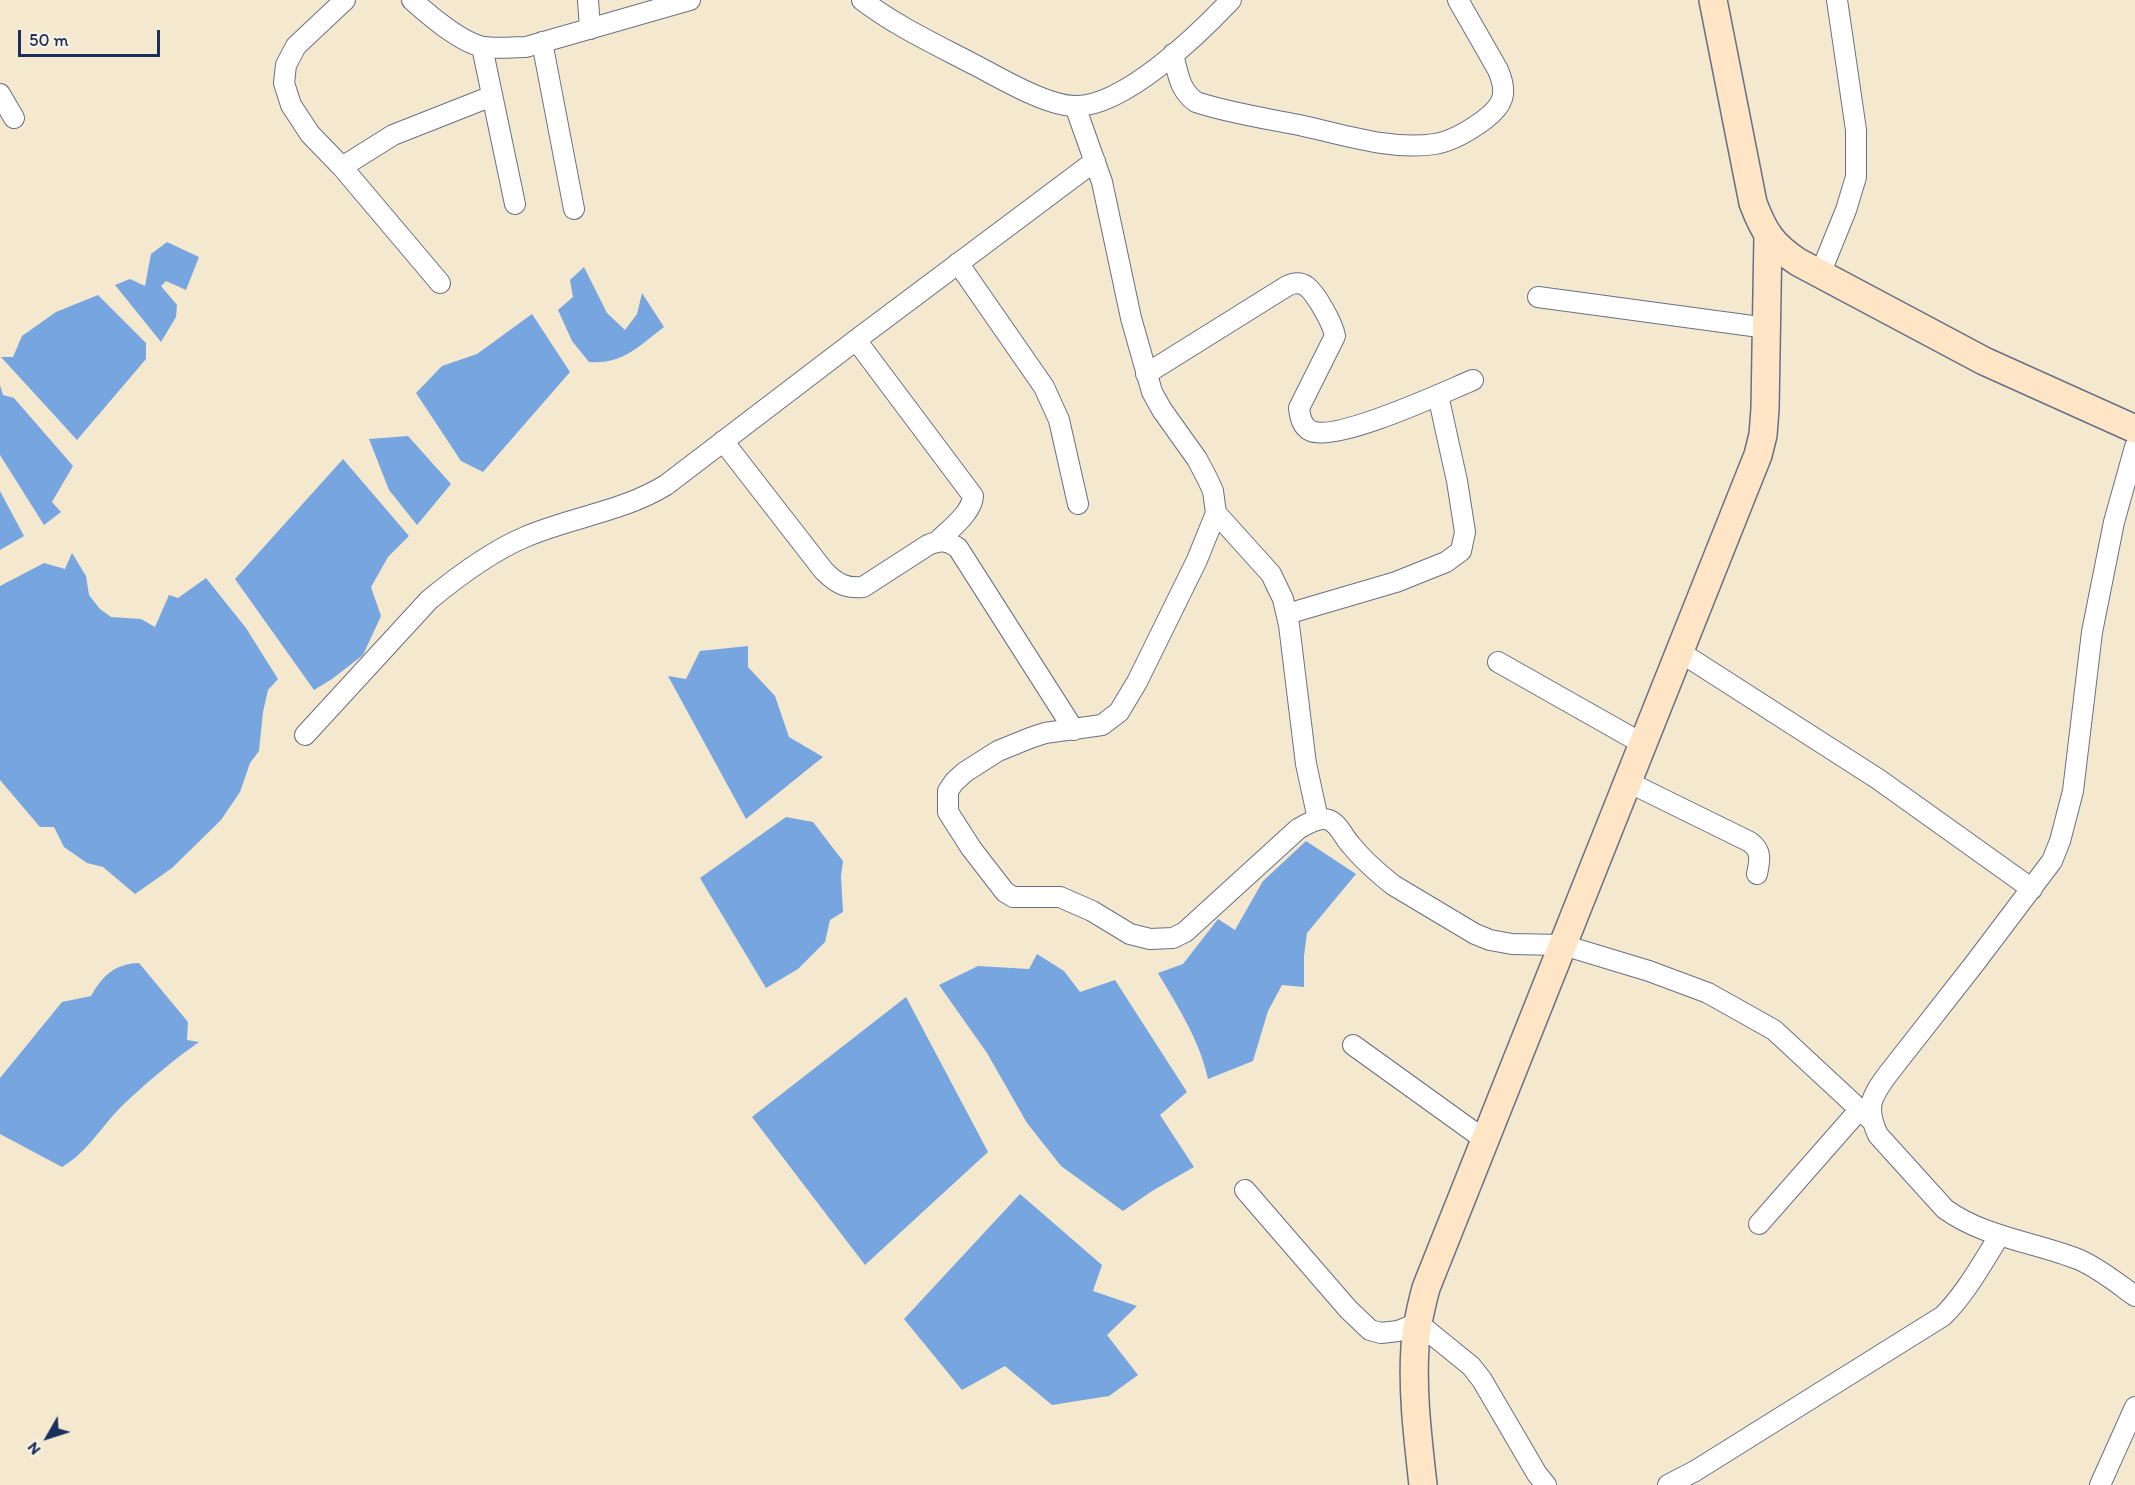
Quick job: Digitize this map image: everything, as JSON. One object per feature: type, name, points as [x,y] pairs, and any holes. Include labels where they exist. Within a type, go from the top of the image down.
[{"type":"street","points":[[345,0],[296,46],[286,65],[284,83],[291,105],[310,134],[342,167],[440,283]]},
{"type":"street","points":[[412,0],[452,32],[482,47],[526,47],[690,0]]},
{"type":"street","points":[[588,0],[590,29]]},
{"type":"street","points":[[862,0],[886,18],[1019,87],[1052,101],[1074,106],[1103,101],[1145,76],[1201,32],[1231,0]]},
{"type":"street","points":[[1173,54],[1180,83],[1186,95],[1196,102],[1370,140],[1413,146],[1435,144],[1468,132],[1499,106],[1504,93],[1498,70],[1458,0]]},
{"type":"street","points":[[1713,0],[1753,203],[1768,235],[1779,250],[1984,361],[2135,429]]},
{"type":"street","points":[[1820,274],[1846,210],[1856,177],[1856,130],[1837,0]]},
{"type":"street","points":[[542,42],[574,209]]},
{"type":"street","points":[[482,47],[515,204]]},
{"type":"street","points":[[0,94],[15,118]]},
{"type":"street","points":[[342,167],[393,135],[492,96]]},
{"type":"street","points":[[1074,106],[1107,199],[1131,318],[1152,392],[1197,459],[1213,491],[1216,513],[1197,560],[1126,702],[1113,719],[1102,725],[1030,738],[998,751],[964,772],[948,791],[948,812],[971,848],[1005,892],[1013,897],[1060,897],[1092,910],[1140,938],[1173,938],[1197,923],[1298,829],[1318,819],[1328,819],[1334,823],[1361,856],[1393,885],[1475,934],[1501,943],[1563,945],[1649,971],[1708,993],[1737,1008],[1774,1030],[1865,1115],[1878,1134],[1945,1209],[1970,1224],[2080,1260],[2109,1276],[2135,1296]]},
{"type":"street","points":[[305,735],[429,600],[457,578],[524,538],[646,498],[666,485],[1095,161]]},
{"type":"street","points":[[1423,1485],[1414,1394],[1415,1347],[1426,1288],[1758,455],[1763,435],[1765,409],[1768,235]]},
{"type":"street","points":[[958,263],[1044,387],[1061,426],[1078,504]]},
{"type":"street","points":[[1146,374],[1287,286],[1298,283],[1305,285],[1311,291],[1329,320],[1335,336],[1299,408],[1300,417],[1308,430],[1316,433],[1350,428],[1386,417],[1473,380]]},
{"type":"street","points":[[1538,297],[1767,328]]},
{"type":"street","points":[[723,441],[824,571],[841,585],[853,588],[863,587],[928,545],[938,541],[968,510],[973,496],[856,340]]},
{"type":"street","points":[[1287,614],[1396,582],[1446,562],[1461,550],[1466,532],[1438,395]]},
{"type":"street","points":[[1759,1224],[1865,1115],[1874,1092],[2052,861],[2060,841],[2073,791],[2092,632],[2114,522],[2135,447]]},
{"type":"street","points":[[1216,513],[1271,574],[1283,598],[1306,764],[1318,819]]},
{"type":"street","points":[[938,541],[950,542],[962,554],[1074,730]]},
{"type":"street","points":[[1680,652],[1878,779],[2032,889]]},
{"type":"street","points":[[1498,662],[1643,744]]},
{"type":"street","points":[[1628,782],[1750,842],[1759,850],[1757,874]]},
{"type":"street","points":[[1353,1045],[1485,1140]]},
{"type":"street","points":[[1245,1190],[1348,1309],[1370,1330],[1398,1331],[1418,1323]]},
{"type":"street","points":[[1668,1485],[1695,1472],[1943,1316],[1968,1286],[2000,1235]]},
{"type":"street","points":[[1418,1323],[1471,1366],[1482,1380],[1537,1474],[1546,1485]]},
{"type":"street","points":[[2100,1485],[2135,1407]]},
{"type":"water","points":[[167,242],[199,257],[186,290],[166,281],[161,286],[177,305],[176,317],[161,342],[115,285],[130,279],[145,286],[151,254]]},
{"type":"water","points":[[584,267],[607,313],[625,330],[637,314],[642,293],[664,327],[630,353],[611,360],[589,362],[572,341],[558,310],[573,297],[570,280]]},
{"type":"water","points":[[98,295],[146,343],[146,359],[77,440],[1,357],[13,357],[22,336],[56,312]]},
{"type":"water","points":[[532,314],[570,372],[483,472],[461,461],[416,393],[442,366],[477,354]]},
{"type":"water","points":[[0,385],[3,395],[14,398],[73,466],[52,502],[61,512],[44,525],[0,455]]},
{"type":"water","points":[[408,436],[451,484],[417,525],[389,490],[369,439]]},
{"type":"water","points":[[343,459],[409,536],[388,557],[371,587],[381,616],[363,655],[314,690],[235,579]]},
{"type":"water","points":[[0,491],[24,536],[0,550]]},
{"type":"water","points":[[72,553],[86,576],[89,595],[100,609],[111,617],[141,619],[155,627],[169,595],[178,598],[206,578],[246,628],[278,679],[268,690],[259,751],[250,763],[240,792],[221,820],[172,868],[135,894],[103,867],[87,863],[64,847],[54,827],[40,827],[0,780],[0,586],[44,563],[65,569]]},
{"type":"water","points":[[748,646],[748,667],[775,696],[789,737],[823,757],[746,819],[668,676],[686,679],[700,651]]},
{"type":"water","points":[[786,817],[813,822],[843,861],[841,876],[843,912],[830,920],[825,942],[798,969],[766,988],[700,878]]},
{"type":"water","points":[[1306,841],[1356,874],[1307,933],[1304,987],[1282,985],[1268,1011],[1253,1061],[1208,1079],[1194,1038],[1158,973],[1183,964],[1218,919],[1235,930],[1263,881]]},
{"type":"water","points":[[1037,954],[1064,971],[1080,992],[1115,980],[1187,1092],[1160,1115],[1194,1167],[1123,1211],[1061,1166],[1027,1123],[987,1053],[939,985],[978,966],[1029,969]]},
{"type":"water","points":[[139,963],[188,1022],[187,1040],[199,1042],[169,1064],[133,1096],[80,1154],[62,1167],[0,1134],[0,1078],[62,1002],[91,996],[110,972],[116,968]]},
{"type":"water","points":[[906,997],[988,1152],[865,1265],[752,1117]]},
{"type":"water","points":[[1020,1194],[1102,1265],[1093,1291],[1137,1306],[1107,1335],[1138,1375],[1109,1396],[1052,1405],[1005,1366],[962,1390],[904,1319]]}]
